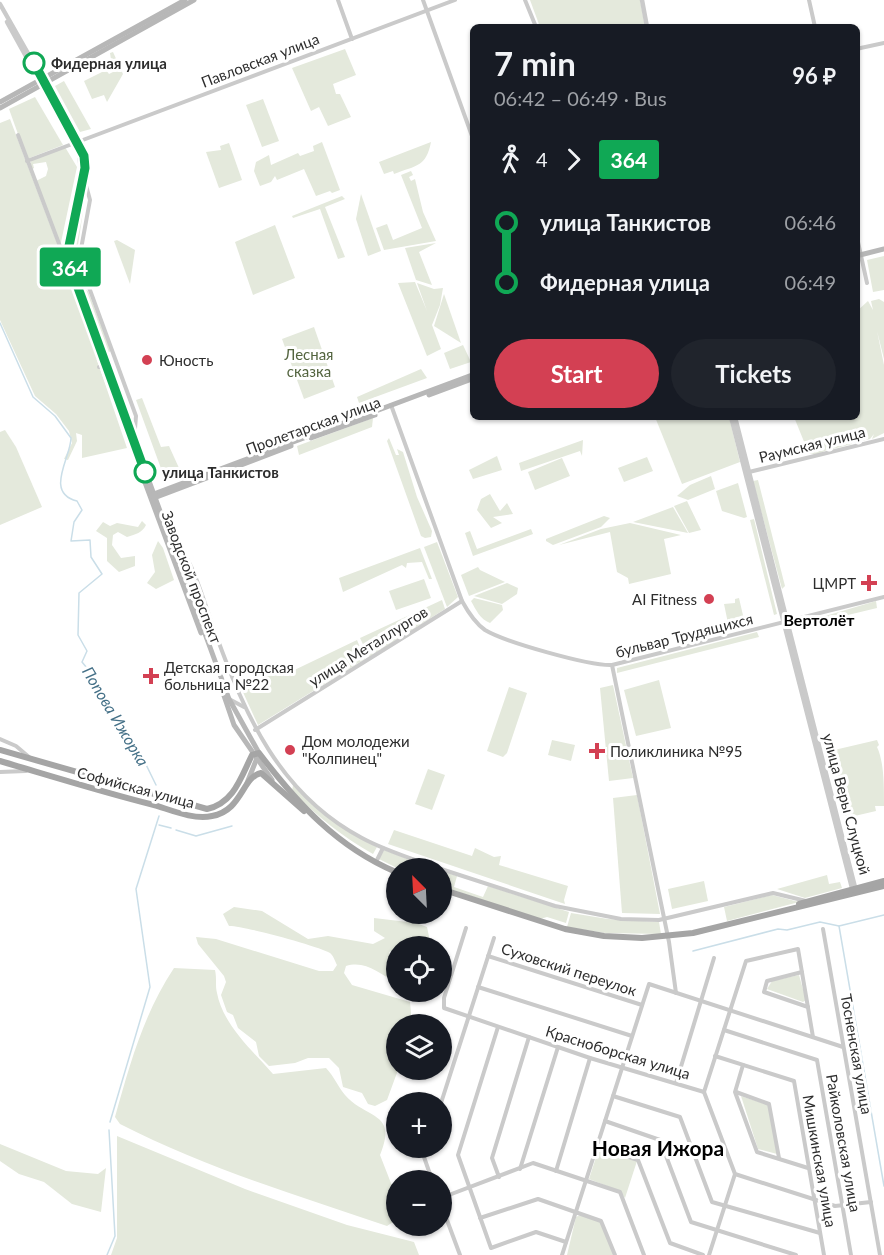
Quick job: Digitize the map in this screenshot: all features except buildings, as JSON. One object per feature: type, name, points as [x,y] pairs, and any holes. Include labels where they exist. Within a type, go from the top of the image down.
[{"type":"main road","points":[[0,108],[185,0]]},
{"type":"main road","points":[[0,102],[42,82],[194,0]]},
{"type":"main road","points":[[42,82],[85,159],[68,260],[152,496]]},
{"type":"main road","points":[[75,142],[81,167],[65,253],[68,270],[101,366],[134,441],[152,496]]},
{"type":"main road","points":[[860,255],[884,249]]},
{"type":"main road","name":"Пролетарская улица","points":[[152,496],[470,378]]},
{"type":"main road","name":"Заводской проспект","points":[[152,496],[198,621],[227,710],[256,756],[273,782],[289,800],[345,843],[386,867]]},
{"type":"main road","name":"Заводской проспект","points":[[152,496],[229,699],[256,756],[307,812]]},
{"type":"main road","name":"Софийская улица","points":[[0,750],[194,807],[212,808],[232,796],[256,756]]},
{"type":"main road","name":"Софийская улица","points":[[0,761],[118,796],[204,817],[229,809],[238,801],[256,756]]},
{"type":"main road","points":[[246,785],[259,773],[273,782]]},
{"type":"main road","points":[[118,796],[127,793],[126,787]]},
{"type":"main road","points":[[452,893],[565,929],[611,936],[667,937],[707,930],[884,881]]},
{"type":"main road","points":[[787,909],[806,901],[884,886]]},
{"type":"street","points":[[338,0],[352,39]]},
{"type":"street","points":[[423,0],[470,129]]},
{"type":"street","name":"Павловская улица","points":[[27,161],[455,0]]},
{"type":"street","points":[[525,0],[535,24]]},
{"type":"street","points":[[642,0],[646,24]]},
{"type":"street","points":[[809,0],[814,24]]},
{"type":"street","points":[[0,3],[6,18]]},
{"type":"street","points":[[0,10],[42,82]]},
{"type":"street","points":[[860,48],[884,43]]},
{"type":"street","points":[[18,135],[61,249],[65,253]]},
{"type":"street","points":[[84,174],[90,200],[79,260],[136,416],[134,441]]},
{"type":"street","points":[[860,258],[867,283]]},
{"type":"street","points":[[111,386],[123,381]]},
{"type":"street","name":"бульвар Трудящихся","points":[[392,407],[462,601],[475,621],[490,633],[589,665],[612,665],[884,597]]},
{"type":"street","name":"улица Веры Слуцкой","points":[[734,420],[854,891]]},
{"type":"street","name":"Раумская улица","points":[[747,472],[884,439]]},
{"type":"street","points":[[166,531],[186,554],[244,707],[255,730],[290,779],[338,823],[383,848],[410,858]]},
{"type":"street","name":"улица Металлургов","points":[[255,730],[462,601]]},
{"type":"street","points":[[612,665],[664,920],[676,993]]},
{"type":"street","points":[[229,699],[244,707]]},
{"type":"street","points":[[0,740],[16,746],[33,759]]},
{"type":"street","points":[[0,772],[33,770]]},
{"type":"street","points":[[290,779],[292,795]]},
{"type":"street","points":[[376,862],[383,848]]},
{"type":"street","points":[[452,873],[571,911],[621,919],[664,920],[773,893],[806,901]]},
{"type":"street","name":"Красноборская улица","points":[[466,928],[444,998],[444,1008],[590,1058],[704,1092],[735,1174]]},
{"type":"street","name":"Тосненская улица","points":[[823,929],[880,1255]]},
{"type":"street","points":[[444,1092],[494,938]]},
{"type":"street","points":[[704,1092],[746,961],[798,949],[813,1037]]},
{"type":"street","name":"Суховский переулок","points":[[488,956],[642,1005]]},
{"type":"street","points":[[676,1083],[714,958]]},
{"type":"street","points":[[802,972],[767,981],[764,992],[808,1007]]},
{"type":"street","points":[[562,1255],[649,984],[843,1047]]},
{"type":"street","points":[[478,987],[632,1036]]},
{"type":"street","points":[[498,1027],[458,1155],[491,1248],[536,1232],[566,1242]]},
{"type":"street","name":"Райколовская улица","points":[[724,1030],[817,1060],[851,1255]]},
{"type":"street","points":[[499,1177],[492,1158],[529,1037]]},
{"type":"street","points":[[520,1169],[558,1047]]},
{"type":"street","name":"Мишкинская улица","points":[[716,1056],[794,1081],[824,1255]]},
{"type":"street","points":[[556,1171],[590,1058]]},
{"type":"street","points":[[743,1065],[735,1092],[757,1152],[808,1168]]},
{"type":"street","points":[[735,1092],[769,1104],[779,1158]]},
{"type":"street","points":[[613,1095],[680,1117],[712,1202],[820,1233]]},
{"type":"street","points":[[605,1121],[660,1140],[691,1222],[796,1255]]},
{"type":"street","points":[[597,1146],[638,1160],[670,1243],[703,1255]]},
{"type":"street","points":[[452,1193],[533,1163],[620,1192],[644,1255]]},
{"type":"street","points":[[709,1255],[735,1174],[813,1201],[843,1207],[871,1203]]},
{"type":"street","points":[[480,1218],[532,1199],[601,1221],[615,1255]]},
{"type":"street","points":[[452,1234],[460,1255]]},
{"type":"green space","points":[[530,0],[640,0],[644,24],[539,24]]},
{"type":"green space","points":[[345,49],[356,75],[333,84],[336,94],[340,94],[351,117],[328,126],[319,107],[311,111],[292,68]]},
{"type":"green space","points":[[113,52],[123,74],[107,102],[104,95],[92,99],[84,81],[106,70],[109,74],[113,72],[110,53]]},
{"type":"green space","points":[[64,81],[91,129],[80,132],[55,86]]},
{"type":"green space","points":[[35,97],[63,145],[27,159],[9,109]]},
{"type":"green space","points":[[263,99],[279,141],[262,147],[246,105]]},
{"type":"green space","points":[[10,119],[57,243],[127,448],[82,458],[82,435],[76,433],[77,441],[68,460],[64,459],[72,443],[69,431],[56,414],[35,396],[0,320],[0,123]]},
{"type":"green space","points":[[322,142],[340,190],[316,196],[304,169],[277,180],[275,176],[271,182],[260,186],[254,171],[256,162],[269,155],[271,165],[298,153],[300,156],[314,151],[313,146]]},
{"type":"green space","points":[[431,142],[426,156],[419,164],[394,174],[393,171],[384,174],[379,162]]},
{"type":"green space","points":[[229,143],[242,180],[219,188],[206,152],[221,150],[220,146]]},
{"type":"green space","points":[[65,147],[77,167],[60,247],[36,181],[46,176],[48,169],[46,162],[33,164],[34,168],[31,170],[29,165],[32,160]]},
{"type":"green space","points":[[411,171],[413,175],[409,177],[411,181],[415,179],[423,212],[436,241],[384,250],[376,228],[387,224],[393,240],[422,228],[401,175]]},
{"type":"green space","points":[[86,191],[77,252],[86,281],[84,288],[88,291],[111,351],[107,353],[71,259],[82,194]]},
{"type":"green space","points":[[361,194],[381,251],[368,256],[356,219]]},
{"type":"green space","points":[[342,196],[345,199],[325,207],[345,257],[338,259],[320,209],[293,218],[292,216]]},
{"type":"green space","points":[[275,225],[295,278],[253,295],[235,242]]},
{"type":"green space","points":[[117,240],[135,250],[130,284],[114,241]]},
{"type":"green space","points":[[436,243],[419,252],[432,285],[416,280],[405,248]]},
{"type":"green space","points":[[884,256],[884,290],[873,292],[867,260]]},
{"type":"green space","points":[[415,282],[427,311],[417,283],[434,289],[443,288],[440,305],[432,325],[441,349],[427,356],[398,283]]},
{"type":"green space","points":[[444,294],[461,343],[434,326]]},
{"type":"green space","points":[[879,299],[884,302],[884,359],[877,331],[884,365],[884,433],[872,439],[874,434],[870,439],[853,443],[851,440],[852,444],[829,450],[826,446],[827,450],[818,454],[809,454],[795,420],[860,420],[860,308],[868,301],[873,310],[871,301]]},
{"type":"green space","name":"Лесная сказка","points":[[314,327],[335,387],[304,399],[282,339]]},
{"type":"green space","points":[[463,345],[470,362],[450,369],[444,353]]},
{"type":"green space","points":[[421,369],[427,378],[359,403],[357,397]]},
{"type":"green space","points":[[142,398],[161,447],[169,446],[179,468],[163,474],[136,400]]},
{"type":"green space","points":[[373,418],[372,427],[299,455],[297,446]]},
{"type":"green space","points":[[656,420],[730,420],[740,462],[682,484]]},
{"type":"green space","points":[[5,430],[16,447],[42,507],[0,525],[0,432]]},
{"type":"green space","points":[[389,438],[396,455],[399,455],[397,449],[403,452],[417,497],[432,531],[431,537],[421,536],[387,441]]},
{"type":"green space","points":[[583,440],[582,456],[580,451],[521,471],[519,463]]},
{"type":"green space","points":[[497,456],[502,470],[473,479],[469,470]]},
{"type":"green space","points":[[647,457],[653,471],[624,482],[618,468]]},
{"type":"green space","points":[[562,458],[570,476],[535,490],[528,472]]},
{"type":"green space","points":[[711,476],[715,489],[688,500],[677,496],[690,485]]},
{"type":"green space","points":[[758,480],[785,586],[782,589],[753,481]]},
{"type":"green space","points":[[738,483],[747,517],[744,518],[722,511],[716,491]]},
{"type":"green space","points":[[490,494],[500,511],[507,503],[513,514],[493,517],[502,523],[491,528],[477,510],[481,499]]},
{"type":"green space","points":[[687,501],[701,530],[689,533],[674,506]]},
{"type":"green space","points":[[673,507],[688,533],[633,522]]},
{"type":"green space","points":[[604,516],[610,518],[601,527],[553,545],[546,541],[546,539]]},
{"type":"green space","points":[[754,519],[777,614],[774,615],[750,520]]},
{"type":"green space","points":[[142,521],[146,525],[138,533],[127,537],[118,532],[113,535],[112,545],[121,558],[135,556],[135,566],[119,572],[107,561],[107,538],[96,531],[103,522],[110,526],[117,523],[138,527]]},
{"type":"green space","points":[[630,523],[681,535],[664,539],[671,574],[629,584],[628,578],[617,572],[610,532],[559,545],[601,529]]},
{"type":"green space","points":[[531,529],[533,534],[473,556],[465,533],[470,531],[477,549]]},
{"type":"green space","points":[[158,541],[163,548],[174,580],[156,589],[147,583],[155,572],[152,555]]},
{"type":"green space","points":[[437,542],[458,597],[447,607],[424,547]]},
{"type":"green space","points":[[420,548],[432,579],[429,579],[422,562],[407,563],[406,568],[402,565],[343,592],[339,578]]},
{"type":"green space","points":[[478,567],[505,582],[469,596],[461,575]]},
{"type":"green space","points":[[424,579],[431,598],[396,610],[389,591]]},
{"type":"green space","points":[[507,583],[518,588],[517,594],[502,604],[474,596]]},
{"type":"green space","points":[[474,598],[502,605],[503,610],[490,623],[477,611],[471,601]]},
{"type":"green space","points":[[739,598],[745,624],[729,628],[724,604],[735,603],[735,599]]},
{"type":"green space","points":[[442,600],[445,609],[369,657],[360,638]]},
{"type":"green space","points":[[876,601],[877,608],[823,621],[822,617]]},
{"type":"green space","points":[[757,632],[759,637],[617,673],[617,668]]},
{"type":"green space","points":[[357,640],[365,659],[258,725],[242,690],[267,679],[266,675],[270,673],[267,666],[277,662],[284,675]]},
{"type":"green space","points":[[659,680],[671,728],[636,736],[624,690]]},
{"type":"green space","points":[[613,685],[633,778],[609,781],[600,688]]},
{"type":"green space","points":[[509,687],[527,693],[507,753],[503,757],[487,751]]},
{"type":"green space","points":[[552,740],[575,745],[571,761],[548,755]]},
{"type":"green space","points":[[877,740],[883,774],[884,806],[875,806],[876,811],[846,818],[830,751]]},
{"type":"green space","points":[[428,769],[445,775],[432,810],[415,804]]},
{"type":"green space","points":[[293,785],[348,832],[377,847],[373,854],[351,841],[321,818],[292,791]]},
{"type":"green space","points":[[637,795],[660,914],[622,913],[613,798]]},
{"type":"green space","points":[[394,830],[472,856],[475,848],[494,857],[501,856],[499,865],[568,886],[565,904],[452,866],[452,858],[429,858],[388,844]]},
{"type":"green space","points":[[384,850],[405,858],[386,858],[386,862],[379,859]]},
{"type":"green space","points":[[452,874],[457,876],[454,887],[483,897],[488,886],[569,912],[566,923],[547,917],[540,919],[452,890]]},
{"type":"green space","points":[[827,875],[829,884],[840,882],[842,888],[805,898],[777,889]]},
{"type":"green space","points":[[704,881],[708,901],[672,909],[668,889]]},
{"type":"green space","points":[[772,895],[799,902],[727,921],[724,907]]},
{"type":"green space","points":[[234,907],[262,911],[308,939],[328,936],[373,944],[385,938],[374,931],[374,918],[386,919],[386,924],[419,924],[427,927],[429,936],[386,936],[386,977],[360,965],[346,966],[344,973],[352,985],[386,995],[386,1002],[410,1002],[411,1014],[386,1014],[386,1080],[394,1080],[390,1092],[386,1092],[386,1100],[375,1106],[368,1104],[362,1093],[343,1087],[339,1068],[329,1058],[308,1058],[295,1063],[269,1066],[259,1056],[256,1042],[238,1028],[233,1015],[227,1012],[221,995],[226,982],[224,976],[198,944],[196,937],[216,939],[319,971],[333,971],[337,965],[331,954],[323,950],[263,932],[229,926],[223,914]]},
{"type":"green space","points":[[571,913],[608,919],[659,922],[661,934],[605,933],[567,927]]},
{"type":"green space","points":[[174,968],[215,970],[217,993],[225,1016],[240,1037],[273,1074],[326,1068],[345,1095],[383,1123],[385,1141],[380,1155],[386,1170],[386,1226],[218,1167],[120,1124],[115,1117],[126,1078],[138,1040]]},
{"type":"green space","points":[[799,975],[806,1000],[803,1002],[767,989],[772,981]]},
{"type":"green space","points":[[741,1096],[768,1105],[777,1154],[758,1149]]},
{"type":"green space","points":[[117,1136],[245,1189],[347,1225],[414,1242],[419,1255],[111,1255],[117,1238]]},
{"type":"green space","points":[[0,1144],[66,1171],[98,1174],[106,1168],[101,1212],[72,1204],[44,1182],[19,1174],[0,1161]]},
{"type":"green space","points":[[599,1148],[637,1161],[625,1198],[620,1191],[589,1179]]},
{"type":"green space","points":[[580,1215],[600,1222],[614,1255],[567,1255],[576,1217]]},
{"type":"waterway","name":"Попова Ижорка","points":[[0,323],[33,397],[55,416],[71,438],[62,474],[62,490],[67,497],[77,501],[82,510],[74,522],[71,541],[90,540],[91,557],[102,574],[79,593],[78,635],[87,651],[82,662],[96,679],[107,708],[120,727],[135,742],[156,785]]},
{"type":"waterway","name":"Попова Ижорка","points":[[110,1122],[150,987],[136,889],[159,816]]},
{"type":"waterway","points":[[159,825],[171,828]]},
{"type":"waterway","points":[[176,830],[196,836],[232,826]]},
{"type":"waterway","points":[[693,951],[778,929],[787,930],[820,922],[839,926],[884,915]]},
{"type":"waterway","points":[[839,926],[884,1186]]},
{"type":"waterway","name":"Попова Ижорка","points":[[107,1255],[115,1236],[109,1130]]},
{"type":"bus line","name":"364","points":[[34,63],[85,159],[69,246],[69,263],[145,472]]},
{"type":"place","name":"Фидерная улица","points":[[34,63]]},
{"type":"place","name":"Юность","points":[[147,360]]},
{"type":"place","name":"улица Танкистов","points":[[145,472]]},
{"type":"place","name":"ЦМРТ","points":[[869,583]]},
{"type":"place","name":"AI Fitness","points":[[709,599]]},
{"type":"place","name":"Детская городская больница №22","points":[[151,676]]},
{"type":"place","name":"Дом молодежи \"Колпинец\"","points":[[290,750]]},
{"type":"place","name":"Поликлиника №95","points":[[597,751]]},
{"type":"district","name":"Вертолёт","points":[[819,619]]},
{"type":"district","name":"Новая Ижора","points":[[658,1147]]}]
